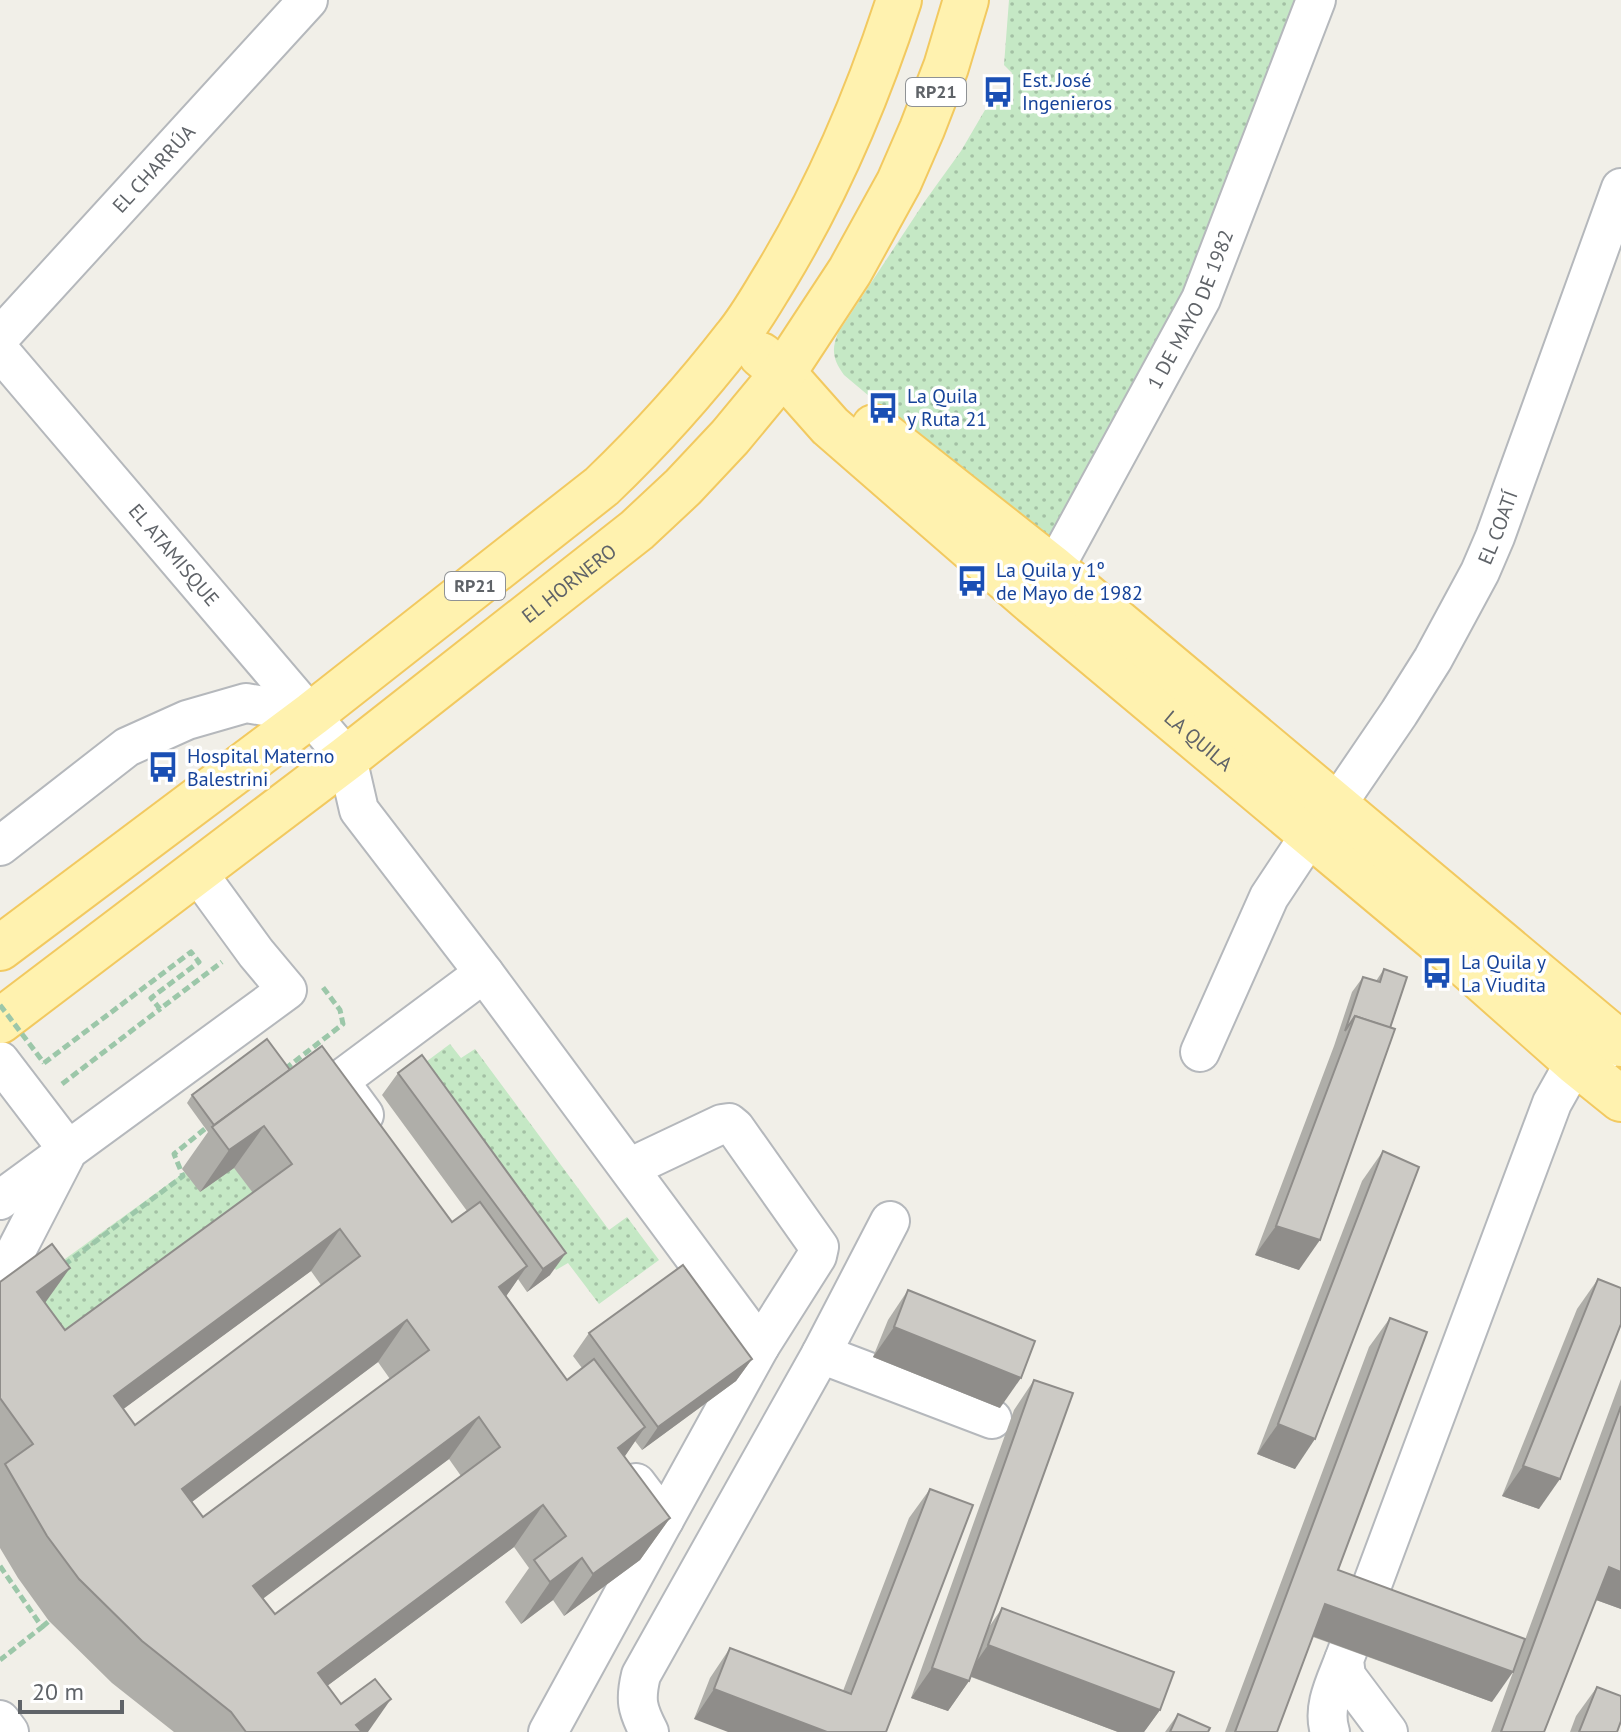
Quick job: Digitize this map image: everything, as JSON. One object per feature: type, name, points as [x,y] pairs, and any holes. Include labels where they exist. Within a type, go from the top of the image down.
[{"type":"main road","name":"RP21","points":[[0,948],[312,714],[602,486],[677,409],[737,337],[798,240],[840,155],[881,56],[899,0]]},
{"type":"main road","name":"EL HORNERO","points":[[0,1021],[347,758],[637,530],[730,437],[783,373],[850,271],[899,182],[946,67],[966,0]]},
{"type":"main road","name":"LA QUILA","points":[[737,337],[783,373],[830,426],[1042,584],[1322,821],[1621,1044]]},
{"type":"main road","name":"LA QUILA","points":[[1322,821],[1451,952],[1621,1099]]},
{"type":"street","name":"EL CHARRÚA","points":[[0,337],[308,0]]},
{"type":"street","name":"1 DE MAYO DE 1982","points":[[1042,584],[1201,299],[1316,0]]},
{"type":"street","name":"EL COATÍ","points":[[1200,1052],[1269,897],[1407,700],[1480,572],[1621,188]]},
{"type":"street","name":"EL ATAMISQUE","points":[[0,351],[347,758]]},
{"type":"street","points":[[0,846],[127,747],[187,720],[246,703],[312,714]]},
{"type":"street","points":[[347,758],[359,810],[484,973],[760,1346]]},
{"type":"street","points":[[0,1200],[287,990],[244,961],[197,872]]},
{"type":"street","points":[[385,1143],[339,1081],[484,973]]},
{"type":"street","points":[[1330,1732],[1326,1715],[1328,1703],[1552,1103],[1575,1062],[1621,1044]]},
{"type":"street","points":[[0,1061],[68,1150]]},
{"type":"street","points":[[548,1732],[760,1346],[817,1256],[819,1247],[729,1123],[629,1168]]},
{"type":"street","points":[[0,1265],[15,1253],[68,1150]]},
{"type":"street","points":[[649,1732],[638,1711],[636,1694],[641,1675],[821,1354],[890,1221]]},
{"type":"street","points":[[821,1354],[992,1419]]},
{"type":"street","points":[[618,1458],[664,1520]]},
{"type":"street","points":[[1344,1660],[1346,1676],[1388,1732]]},
{"type":"street","points":[[0,1720],[9,1732]]},
{"type":"path","points":[[0,1005],[44,1063],[191,952],[199,962],[151,998],[160,1009]]},
{"type":"path","points":[[58,1087],[225,959],[244,961]]},
{"type":"path","points":[[57,1270],[183,1176],[174,1154],[206,1128]]},
{"type":"path","points":[[0,1566],[42,1627]]},
{"type":"path","points":[[0,1660],[49,1621]]},
{"type":"green space","points":[[1009,0],[1302,0],[1205,253],[1049,539],[1038,538],[844,375],[834,355],[838,333],[961,151],[985,110],[1004,102],[1012,73],[1004,65]]},
{"type":"green space","points":[[450,1044],[461,1058],[475,1049],[609,1230],[627,1217],[659,1260],[599,1304],[568,1263],[556,1270],[411,1073]]},
{"type":"green space","points":[[234,1167],[263,1206],[35,1372],[25,1288],[185,1172]]},
{"type":"building","points":[[1384,969],[1407,977],[1390,1028],[1355,1016],[1345,1031],[1363,977],[1380,982]]},
{"type":"building","points":[[1355,1016],[1395,1029],[1320,1240],[1276,1226]]},
{"type":"building","points":[[267,1039],[290,1070],[214,1125],[192,1095]]},
{"type":"building","points":[[322,1046],[452,1222],[480,1202],[527,1266],[499,1287],[567,1380],[594,1359],[645,1427],[618,1448],[670,1518],[593,1574],[582,1558],[550,1582],[534,1560],[566,1536],[543,1505],[318,1673],[341,1704],[375,1679],[391,1699],[356,1725],[362,1732],[246,1732],[231,1712],[142,1641],[79,1579],[47,1536],[5,1464],[33,1444],[0,1398],[0,1282],[52,1244],[70,1268],[37,1292],[65,1330],[292,1164],[264,1126],[229,1150],[212,1127]],"holes":[[[340,1229],[360,1256],[135,1425],[114,1396]],[[407,1320],[429,1350],[203,1517],[182,1489]],[[479,1417],[500,1447],[275,1614],[253,1586]]]},
{"type":"building","points":[[422,1055],[566,1253],[543,1269],[398,1073]]},
{"type":"building","points":[[1383,1151],[1419,1167],[1315,1439],[1278,1424]]},
{"type":"building","points":[[683,1265],[752,1359],[658,1427],[589,1333]]},
{"type":"building","points":[[1598,1279],[1621,1288],[1621,1324],[1560,1479],[1523,1466]]},
{"type":"building","points":[[908,1290],[1035,1341],[1021,1378],[894,1327]]},
{"type":"building","points":[[1390,1318],[1427,1332],[1338,1570],[1525,1639],[1513,1672],[1325,1604],[1277,1732],[1235,1732]]},
{"type":"building","points":[[1034,1380],[1073,1393],[969,1681],[932,1668]]},
{"type":"building","points":[[1621,1406],[1621,1572],[1609,1567],[1544,1732],[1501,1732]]},
{"type":"building","points":[[930,1489],[973,1505],[886,1732],[827,1732],[714,1689],[730,1648],[851,1694]]},
{"type":"building","points":[[1002,1608],[1174,1672],[1160,1710],[988,1645]]},
{"type":"building","points":[[1597,1687],[1621,1696],[1621,1721],[1617,1732],[1579,1732]]},
{"type":"building","points":[[1178,1714],[1210,1728],[1208,1732],[1170,1732]]},
{"type":"place","name":"Est. José Ingenieros","points":[[998,92]]},
{"type":"place","name":"La Quila y Ruta 21","points":[[883,408]]},
{"type":"place","name":"La Quila y 1º de Mayo de 1982","points":[[972,581]]},
{"type":"place","name":"Hospital Materno Balestrini","points":[[163,767]]},
{"type":"place","name":"La Quila y La Viudita","points":[[1437,973]]}]
